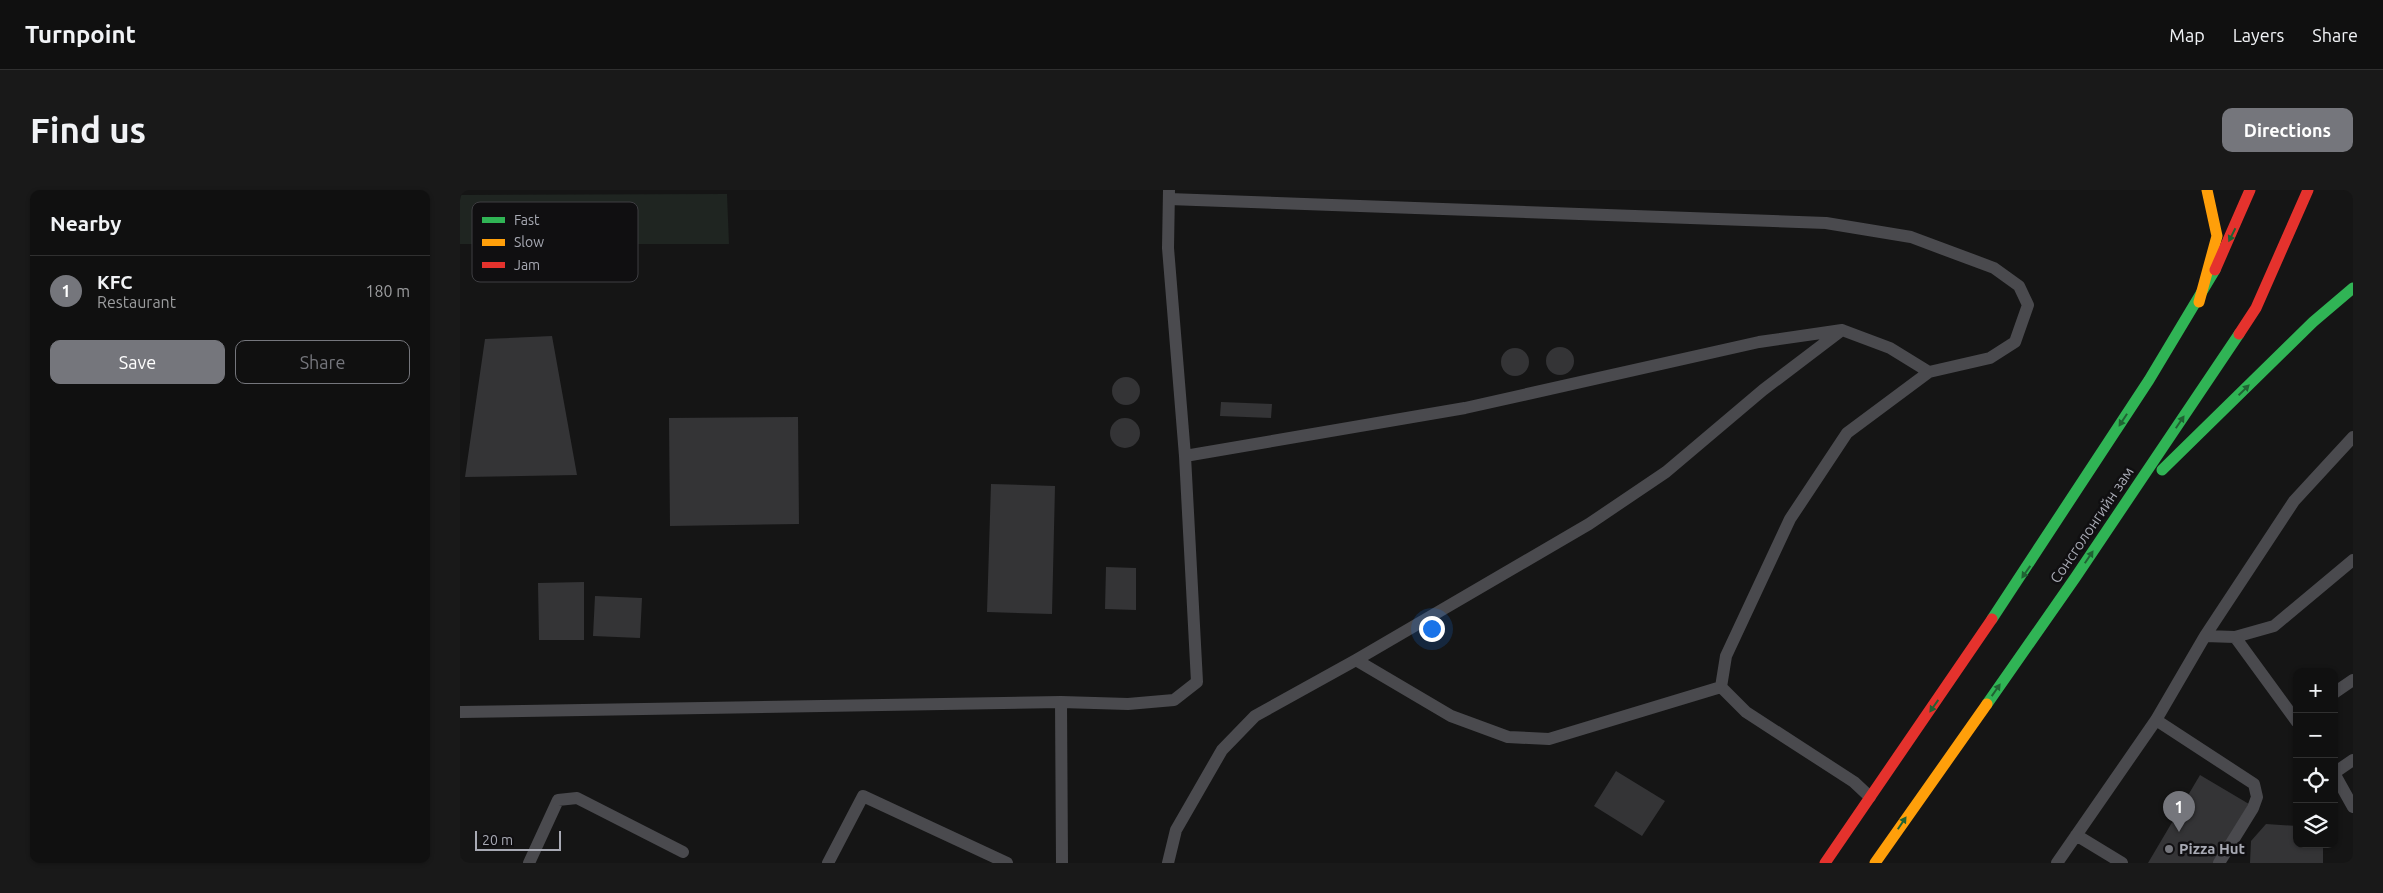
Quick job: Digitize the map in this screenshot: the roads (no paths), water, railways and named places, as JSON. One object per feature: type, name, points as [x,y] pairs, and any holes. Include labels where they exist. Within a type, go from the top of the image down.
[{"type":"main road","points":[[2199,302],[2217,236],[2210,196],[2207,190]]},
{"type":"main road","name":"Сонсголонгийн зам","points":[[1825,863],[2036,558],[2199,302],[2237,226],[2250,190]]},
{"type":"main road","name":"Сонсголонгийн зам","points":[[1875,863],[2121,510],[2256,308],[2308,190]]},
{"type":"main road","points":[[2121,510],[2312,322],[2353,288]]},
{"type":"lane","points":[[460,712],[1061,702],[1128,704],[1174,700],[1197,682],[1185,456],[1168,248],[1169,195],[1826,223],[1911,238],[1994,268],[2019,286],[2028,305],[2016,342],[1990,358],[1928,372],[1847,433],[1790,519],[1726,656],[1721,688]]},
{"type":"lane","points":[[1185,456],[1465,408],[1759,342],[1842,330],[1890,348],[1928,372]]},
{"type":"lane","points":[[1168,863],[1176,830],[1222,750],[1255,716],[1356,660],[1589,524],[1666,472],[1763,390],[1842,330]]},
{"type":"lane","points":[[2057,863],[2156,720],[2205,636],[2294,501],[2353,437]]},
{"type":"lane","points":[[2205,636],[2235,637],[2274,626],[2353,560]]},
{"type":"lane","points":[[2235,637],[2293,716]]},
{"type":"lane","points":[[1356,660],[1452,716],[1508,737],[1549,739],[1721,688]]},
{"type":"lane","points":[[2338,690],[2353,680]]},
{"type":"lane","points":[[1721,688],[1746,712],[1854,782],[1870,797]]},
{"type":"lane","points":[[1061,702],[1062,863]]},
{"type":"lane","points":[[2156,720],[2254,784],[2257,796],[2253,808],[2220,863]]},
{"type":"lane","points":[[2338,770],[2353,760]]},
{"type":"lane","points":[[2338,780],[2353,807]]},
{"type":"lane","points":[[828,863],[863,796],[1007,863]]},
{"type":"lane","points":[[529,863],[558,800],[576,798],[682,852]]},
{"type":"lane","points":[[2076,835],[2122,863]]},
{"type":"place","name":"KFC","points":[[2179,832]]},
{"type":"place","name":"Pizza Hut","points":[[2169,849]]}]
